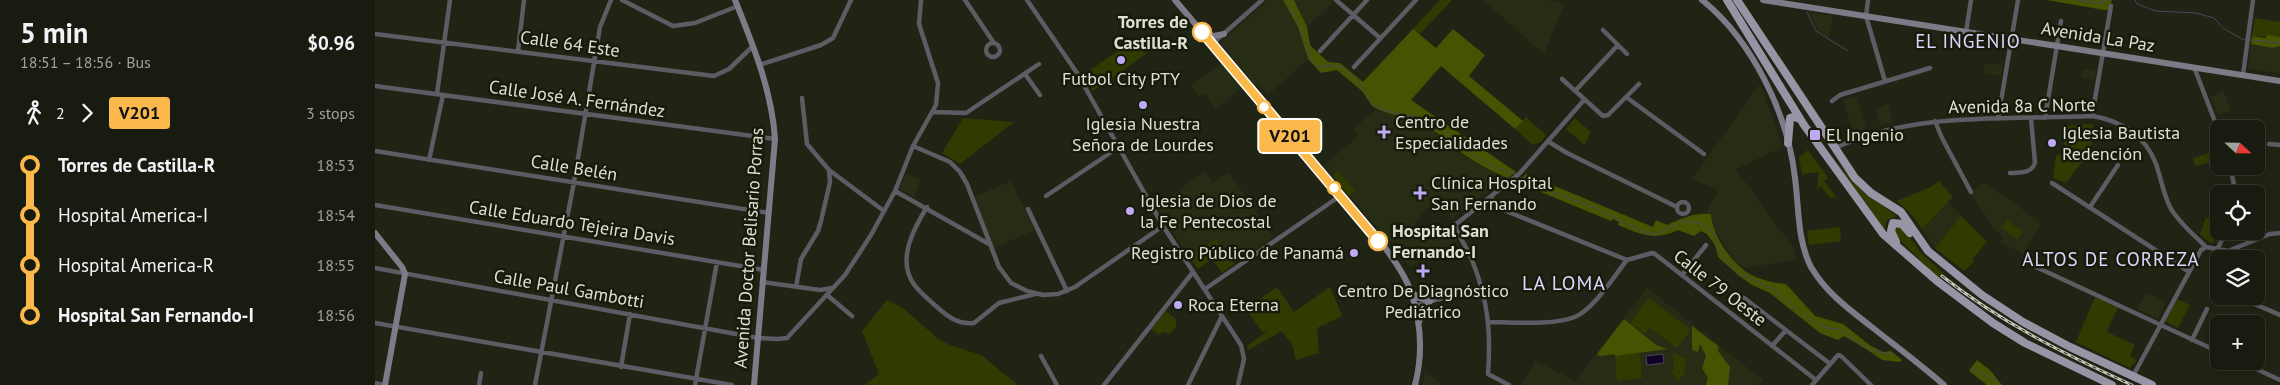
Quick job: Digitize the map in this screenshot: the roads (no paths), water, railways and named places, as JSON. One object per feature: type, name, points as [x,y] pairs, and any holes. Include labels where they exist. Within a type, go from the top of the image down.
[{"type":"main road","points":[[1175,0],[1390,256],[1411,292],[1418,324],[1421,341],[1421,360],[1415,385]]},
{"type":"main road","points":[[1702,0],[1737,36],[1756,63],[1768,88],[1788,143],[1795,176],[1801,237],[1811,267],[1835,298],[1944,385]]},
{"type":"main road","points":[[1727,0],[1801,120],[1883,234],[1972,309],[2009,334],[2056,359],[2112,385]]},
{"type":"main road","points":[[1737,0],[1855,178],[1871,193],[1901,212],[1928,251],[1946,267]]},
{"type":"main road","name":"Avenida La Paz","points":[[1763,0],[2280,81]]},
{"type":"main road","name":"Avenida Doctor Belisario Porras","points":[[737,3],[769,92],[775,139],[754,385]]},
{"type":"main road","points":[[1202,32],[1211,35],[1224,34]]},
{"type":"main road","points":[[1788,143],[1791,118],[1794,117],[1801,120]]},
{"type":"main road","points":[[1903,252],[1891,231],[1891,225],[1896,222],[1905,226],[1924,252],[1982,295],[2023,322],[2070,347],[2152,385]]},
{"type":"main road","points":[[375,233],[402,267],[405,274],[385,385]]},
{"type":"main road","points":[[1411,292],[1419,298],[1431,300]]},
{"type":"main road","points":[[1418,324],[1423,309],[1431,300]]},
{"type":"street","points":[[437,94],[450,0]]},
{"type":"street","points":[[518,51],[524,0]]},
{"type":"street","points":[[535,385],[574,182],[602,18],[611,0]]},
{"type":"street","points":[[622,0],[673,26],[695,23],[737,3]]},
{"type":"street","points":[[759,66],[821,45],[833,38],[851,0]]},
{"type":"street","name":"Calle Paul Gambotti","points":[[375,268],[758,338],[778,340],[787,338],[827,295],[859,255],[895,191],[913,146],[932,112],[937,99],[938,83],[919,24],[921,0]]},
{"type":"street","points":[[965,0],[994,43]]},
{"type":"street","points":[[1027,0],[1077,73],[1163,226],[1205,289],[1243,352],[1244,367],[1238,385]]},
{"type":"street","points":[[1212,44],[1261,0]]},
{"type":"street","points":[[1336,0],[1380,38]]},
{"type":"street","points":[[1320,50],[1367,0]]},
{"type":"street","points":[[1354,66],[1416,0]]},
{"type":"street","points":[[1868,0],[1866,16],[1885,81]]},
{"type":"street","points":[[1966,32],[1971,0]]},
{"type":"street","points":[[1999,119],[2018,0]]},
{"type":"street","points":[[2243,75],[2253,0]]},
{"type":"street","points":[[2092,116],[2111,6]]},
{"type":"street","points":[[2045,118],[2061,21]]},
{"type":"street","points":[[1603,30],[1627,54]]},
{"type":"street","name":"Calle 64 Este","points":[[375,34],[714,76],[729,69],[752,47]]},
{"type":"street","points":[[1575,91],[1618,45]]},
{"type":"street","points":[[932,112],[966,113],[1039,64]]},
{"type":"street","points":[[2194,67],[2214,120]]},
{"type":"street","points":[[1832,101],[1840,95],[1930,68]]},
{"type":"street","points":[[1025,74],[1040,94]]},
{"type":"street","points":[[1562,79],[1600,115],[1605,116],[1639,84]]},
{"type":"street","name":"Calle José A. Fernández","points":[[375,86],[775,139]]},
{"type":"street","points":[[429,160],[443,95]]},
{"type":"street","points":[[1626,97],[1704,154]]},
{"type":"street","points":[[802,98],[807,144],[829,170],[884,211]]},
{"type":"street","points":[[1509,385],[1488,374],[1489,322],[1482,287],[1455,225],[1520,173],[1584,100]]},
{"type":"street","name":"Avenida 8a C Norte","points":[[1834,148],[1889,128],[1935,121],[2092,116],[2113,120],[2140,139],[2157,165],[2170,208],[2206,247]]},
{"type":"street","points":[[2009,173],[2028,172],[2033,169],[2035,163],[2031,118]]},
{"type":"street","points":[[1935,121],[1971,192]]},
{"type":"street","points":[[1549,142],[1567,153],[1677,207]]},
{"type":"street","points":[[2269,144],[2280,145]]},
{"type":"street","points":[[913,146],[951,162],[960,172],[967,184],[989,244],[1004,277],[1020,288],[1036,294],[1050,295],[1067,291],[1163,226]]},
{"type":"street","points":[[1046,196],[1119,148]]},
{"type":"street","name":"Calle Belén","points":[[375,152],[769,213]]},
{"type":"street","points":[[2090,207],[2118,165]]},
{"type":"street","points":[[796,287],[801,259],[818,231],[821,221],[830,182],[829,170]]},
{"type":"street","points":[[2052,182],[2188,271]]},
{"type":"street","points":[[895,191],[927,207],[989,244]]},
{"type":"street","points":[[1205,289],[1340,196]]},
{"type":"street","points":[[1489,322],[1547,321],[1575,316],[1592,304],[1627,260],[1506,210],[1497,205],[1491,198]]},
{"type":"street","name":"Calle Eduardo Tejeira Davis","points":[[375,205],[564,235],[764,270]]},
{"type":"street","points":[[927,207],[911,236],[908,267],[912,282],[949,317],[959,322],[974,322],[999,303],[1036,294]]},
{"type":"street","points":[[1028,209],[1067,291]]},
{"type":"street","points":[[2230,250],[2269,234],[2280,233]]},
{"type":"street","points":[[2218,248],[2222,240]]},
{"type":"street","points":[[1682,275],[1706,245]]},
{"type":"street","points":[[2133,376],[2159,324],[2201,250],[2206,247],[2225,250]]},
{"type":"street","name":"Calle 79 Oeste","points":[[1627,260],[1651,253],[1655,254],[1816,380]]},
{"type":"street","points":[[695,385],[717,262]]},
{"type":"street","points":[[2034,266],[2210,348]]},
{"type":"street","points":[[1104,385],[1193,272]]},
{"type":"street","points":[[762,282],[820,290],[833,288]]},
{"type":"street","points":[[1414,306],[1482,287]]},
{"type":"street","points":[[813,311],[823,295],[820,290]]},
{"type":"street","points":[[827,295],[852,316]]},
{"type":"street","points":[[1744,298],[1829,363]]},
{"type":"street","points":[[2257,305],[2280,315]]},
{"type":"street","points":[[2192,340],[2207,309]]},
{"type":"street","points":[[621,367],[630,314]]},
{"type":"street","points":[[1188,385],[1221,316]]},
{"type":"street","points":[[375,323],[541,354],[732,385]]},
{"type":"street","points":[[1773,346],[1785,330]]},
{"type":"street","points":[[1812,385],[1829,363],[1838,355],[1871,385]]},
{"type":"street","points":[[1041,356],[1057,385]]},
{"type":"street","points":[[2258,370],[2280,380]]},
{"type":"street","points":[[479,385],[481,373]]},
{"type":"street","points":[[375,383],[385,385]]},
{"type":"waterway","points":[[1287,0],[1300,25],[1311,59],[1318,66],[1340,66],[1363,87],[1373,104],[1386,111],[1428,119],[1473,155],[1499,169],[1515,174]]},
{"type":"waterway","points":[[2077,0],[2100,3],[2107,0]]},
{"type":"waterway","points":[[2135,0],[2137,4],[2156,11],[2196,13],[2214,18],[2223,28],[2242,39],[2280,43]]},
{"type":"waterway","points":[[1807,12],[1816,31],[1848,51]]},
{"type":"waterway","points":[[1518,176],[1552,192],[1596,208],[1650,234],[1658,233],[1685,221],[1702,224],[1713,233],[1720,253],[1739,273],[1774,290],[1813,322],[1827,328],[1839,329],[1872,351],[1894,354]]},
{"type":"waterway","points":[[1970,368],[1995,380],[1997,385]]},
{"type":"railway","points":[[1942,276],[2011,323],[2082,362],[2132,385]]},
{"type":"place","name":"Torres de Castilla-R","points":[[1202,32]]},
{"type":"place","name":"Futbol City PTY","points":[[1121,60]]},
{"type":"place","name":"Iglesia Nuestra Señora de Lourdes","points":[[1143,105]]},
{"type":"place","name":"Centro de Especialidades","points":[[1384,132]]},
{"type":"place","name":"El Ingenio","points":[[1815,135]]},
{"type":"place","name":"Iglesia Bautista Redención","points":[[2052,143]]},
{"type":"place","name":"Clínica Hospital San Fernando","points":[[1420,193]]},
{"type":"place","name":"Iglesia de Dios de la Fe Pentecostal","points":[[1130,211]]},
{"type":"place","name":"Hospital San Fernando-I","points":[[1378,241]]},
{"type":"place","name":"Registro Público de Panamá","points":[[1354,253]]},
{"type":"place","name":"Centro De Diagnóstico Pediátrico","points":[[1423,271]]},
{"type":"place","name":"Roca Eterna","points":[[1178,305]]},
{"type":"district","name":"EL INGENIO","points":[[1968,41]]},
{"type":"district","name":"ALTOS DE CORREZA","points":[[2111,259]]},
{"type":"district","name":"LA LOMA","points":[[1564,283]]}]
